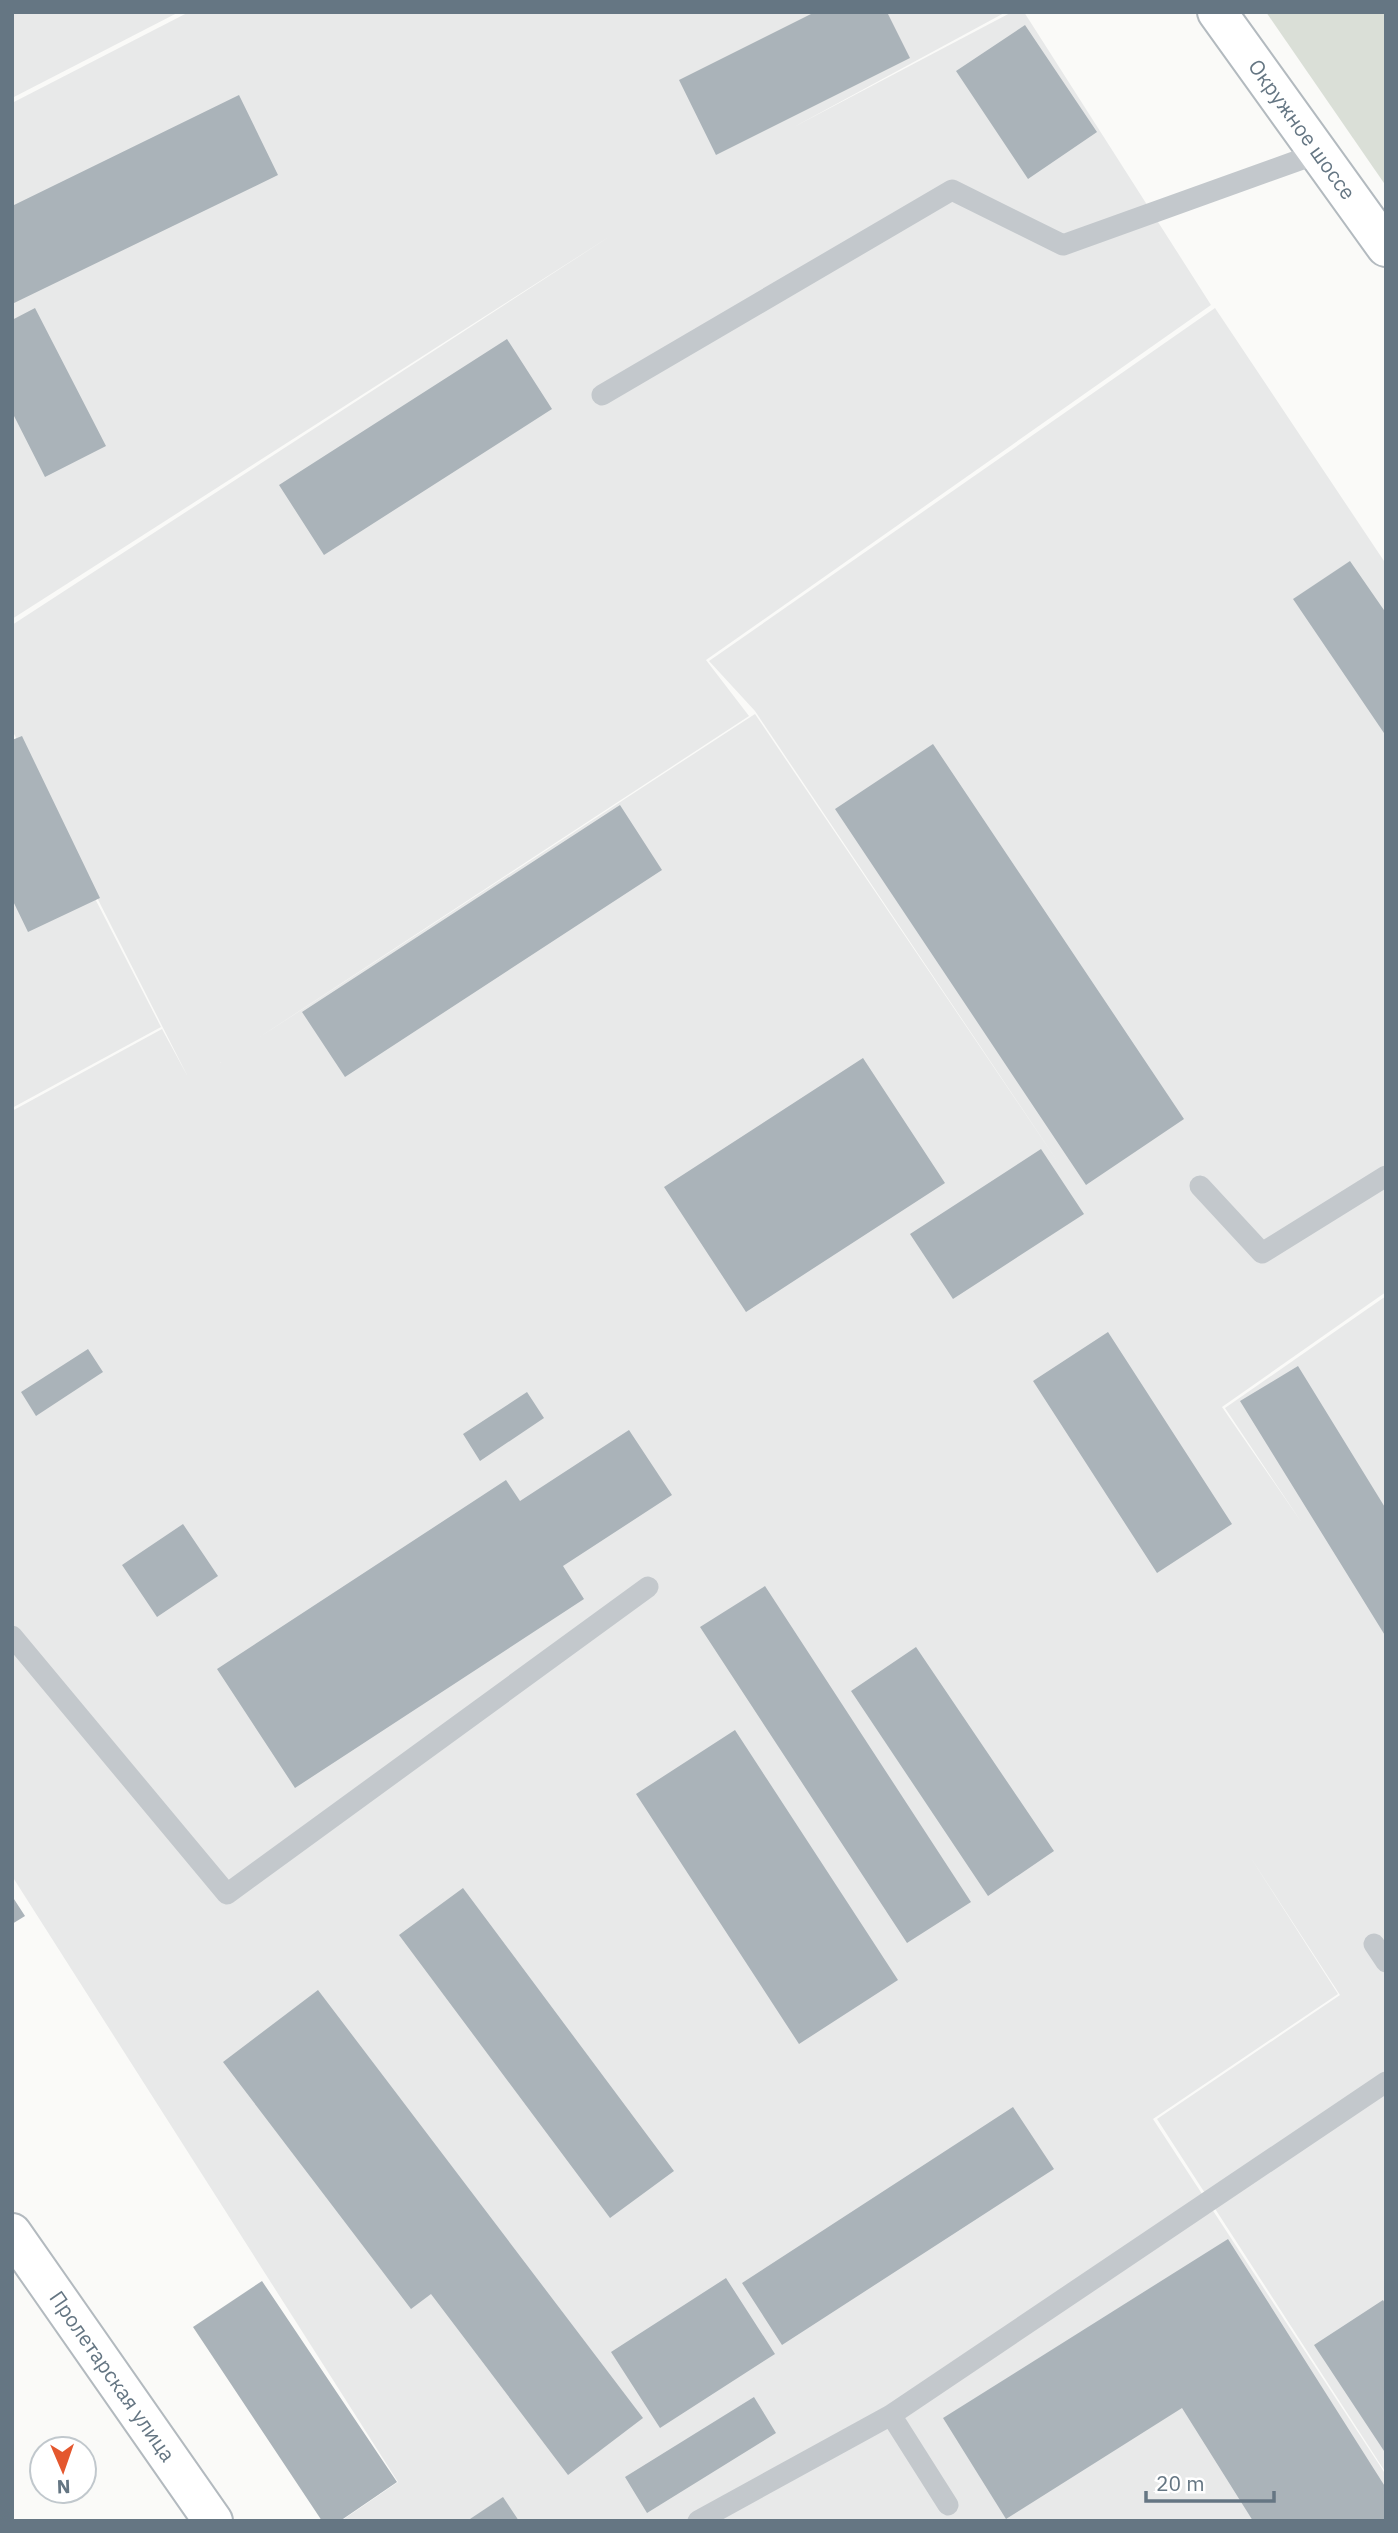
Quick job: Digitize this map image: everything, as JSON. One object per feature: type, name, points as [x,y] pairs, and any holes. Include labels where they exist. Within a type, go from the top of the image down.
[{"type":"street","name":"Окружное шоссе","points":[[1217,12],[1386,247]]},
{"type":"street","name":"Пролетарская улица","points":[[12,2233],[213,2521]]},
{"type":"lane","points":[[602,396],[952,190],[1063,245],[1319,153]]},
{"type":"lane","points":[[1200,1186],[1262,1254],[1386,1176]]},
{"type":"lane","points":[[12,1636],[227,1894],[648,1587]]},
{"type":"lane","points":[[698,2521],[891,2414],[1386,2082]]},
{"type":"lane","points":[[891,2414],[948,2505]]},
{"type":"shaded area","points":[[12,12],[179,12],[12,98]]},
{"type":"shaded area","points":[[189,12],[1006,12],[792,128],[1012,12],[1024,12],[1211,305],[706,660],[749,716],[220,1063],[755,714],[1064,1171],[755,711],[709,661],[1215,308],[1386,564],[1386,1292],[1222,1407],[1302,1523],[1225,1408],[1386,1296],[1386,2473],[1157,2119],[1340,1995],[1249,1855],[1338,1994],[1153,2119],[1386,2475],[1386,2521],[341,2521],[398,2482],[12,1876],[12,1111],[162,1029],[188,1077],[12,730],[12,625],[612,235],[12,619],[12,103]]},
{"type":"shaded area","points":[[1266,12],[1386,12],[1386,186]]},
{"type":"shaded area","points":[[12,737],[161,1027],[12,1108]]},
{"type":"building","points":[[815,12],[887,12],[910,58],[716,155],[679,80]]},
{"type":"building","points":[[1025,25],[1097,132],[1028,179],[956,71]]},
{"type":"building","points":[[239,95],[278,175],[12,304],[12,206]]},
{"type":"building","points":[[35,308],[106,446],[45,477],[12,412],[12,320]]},
{"type":"building","points":[[507,339],[552,409],[324,555],[279,485]]},
{"type":"building","points":[[1350,561],[1386,613],[1386,736],[1293,599]]},
{"type":"building","points":[[22,736],[100,898],[28,932],[12,899],[12,740]]},
{"type":"building","points":[[933,744],[1184,1119],[1086,1185],[835,809]]},
{"type":"building","points":[[620,805],[662,870],[345,1077],[302,1012]]},
{"type":"building","points":[[863,1058],[945,1183],[746,1312],[664,1187]]},
{"type":"building","points":[[1041,1149],[1084,1214],[953,1299],[910,1234]]},
{"type":"building","points":[[1108,1332],[1232,1524],[1157,1573],[1033,1381]]},
{"type":"building","points":[[88,1349],[103,1372],[36,1416],[21,1392]]},
{"type":"building","points":[[1298,1366],[1386,1509],[1386,1637],[1240,1401]]},
{"type":"building","points":[[527,1392],[544,1418],[480,1461],[463,1434]]},
{"type":"building","points":[[629,1430],[672,1495],[563,1566],[584,1599],[295,1788],[217,1669],[506,1480],[520,1501]]},
{"type":"building","points":[[183,1524],[218,1576],[157,1617],[122,1565]]},
{"type":"building","points":[[765,1586],[971,1902],[907,1943],[700,1627]]},
{"type":"building","points":[[916,1647],[1054,1851],[988,1896],[851,1691]]},
{"type":"building","points":[[735,1730],[898,1980],[799,2044],[636,1794]]},
{"type":"building","points":[[463,1888],[674,2171],[610,2218],[399,1935]]},
{"type":"building","points":[[12,1896],[25,1916],[12,1924]]},
{"type":"building","points":[[318,1990],[643,2418],[568,2475],[431,2294],[411,2309],[223,2062]]},
{"type":"building","points":[[1013,2107],[1054,2169],[782,2345],[742,2283]]},
{"type":"building","points":[[1228,2239],[1386,2488],[1386,2521],[1253,2521],[1182,2408],[1006,2519],[943,2418]]},
{"type":"building","points":[[726,2278],[775,2354],[660,2428],[611,2352]]},
{"type":"building","points":[[262,2281],[397,2482],[340,2521],[322,2521],[193,2327]]},
{"type":"building","points":[[1383,2300],[1386,2305],[1386,2454],[1314,2345]]},
{"type":"building","points":[[754,2397],[776,2433],[647,2513],[625,2477]]},
{"type":"building","points":[[503,2497],[519,2521],[467,2521]]}]
